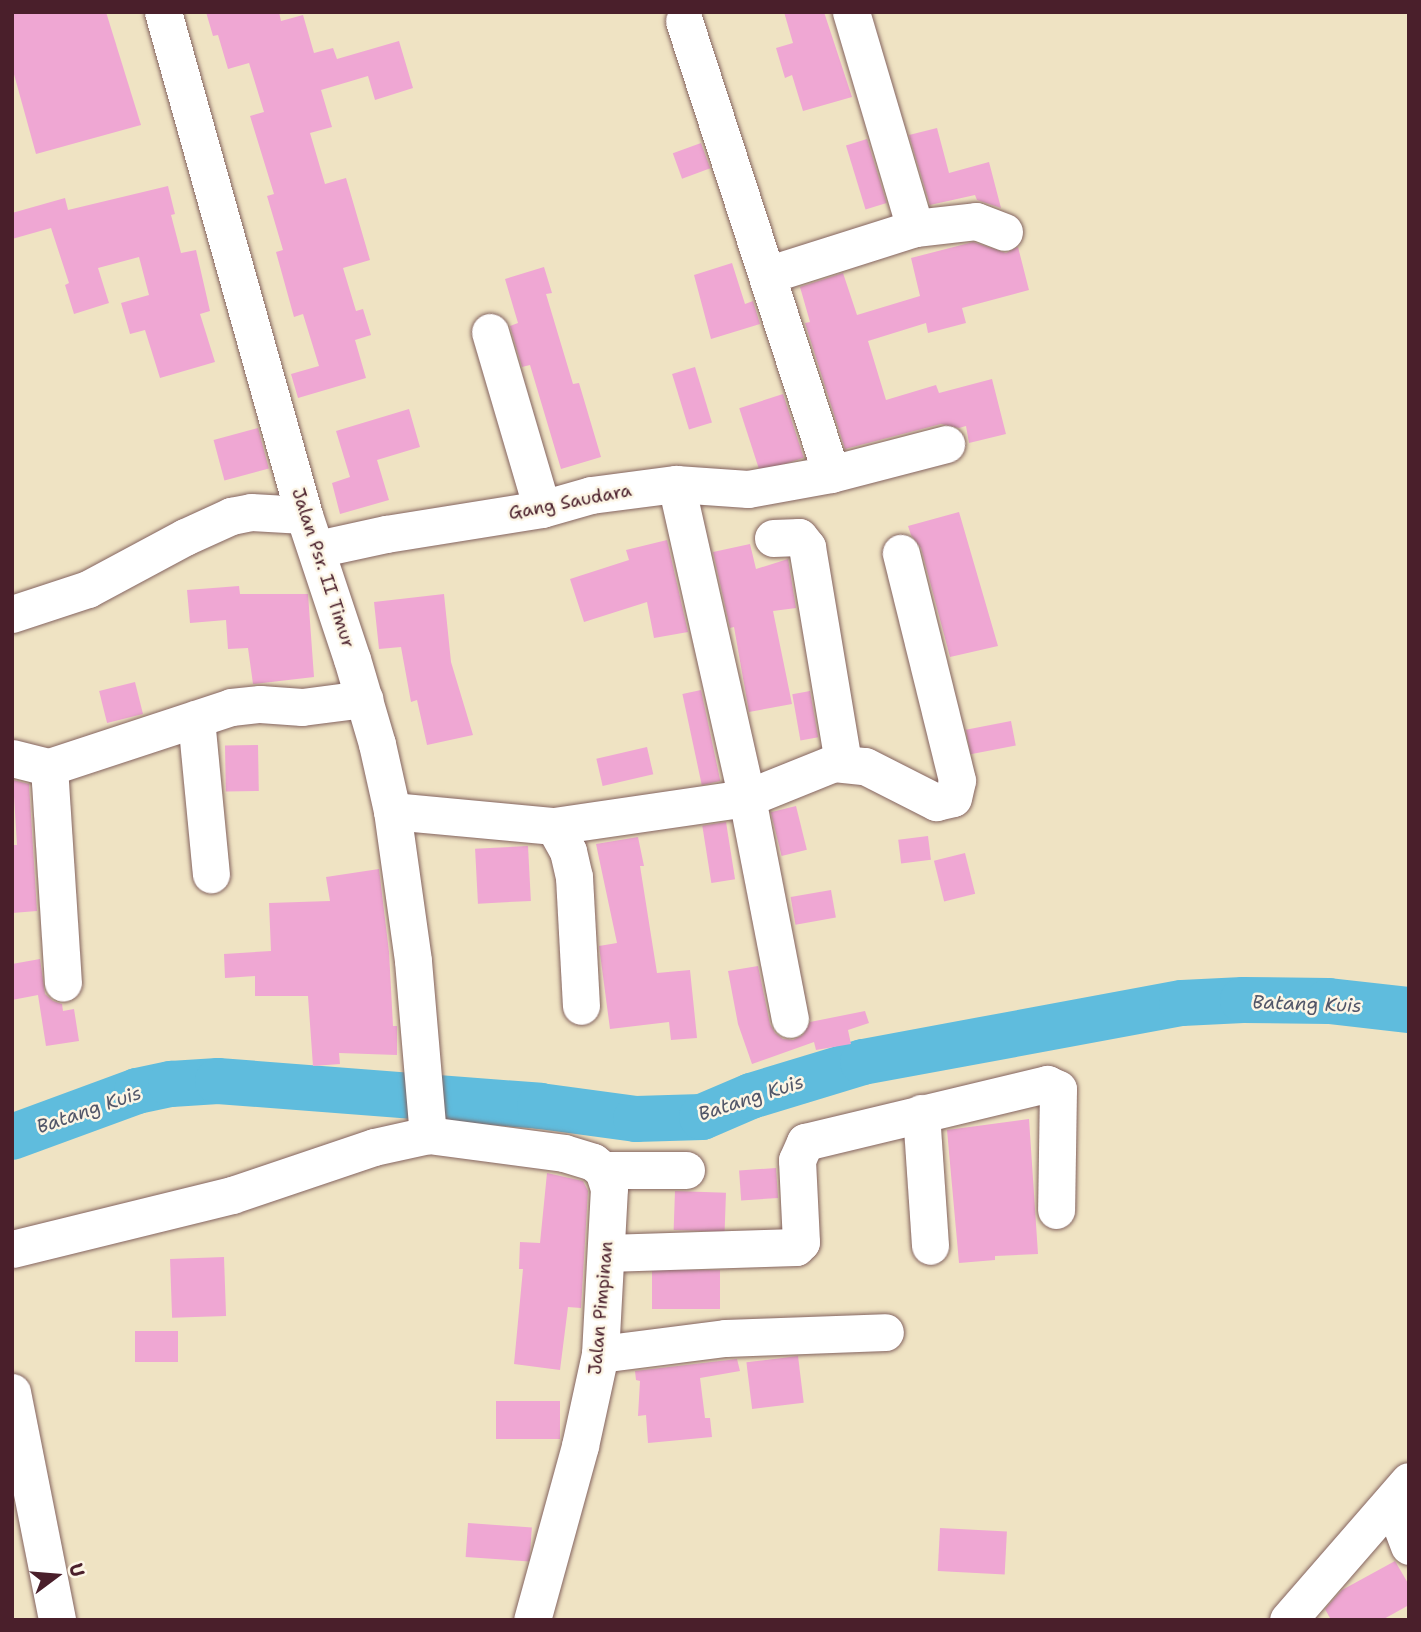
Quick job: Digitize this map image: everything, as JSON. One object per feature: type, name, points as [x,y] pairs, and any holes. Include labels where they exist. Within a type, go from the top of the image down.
[{"type":"street","points":[[851,12],[915,228]]},
{"type":"street","name":"Jalan Psr. II Timur","points":[[165,13],[304,515],[364,699],[392,811],[413,961],[428,1129]]},
{"type":"street","points":[[684,21],[831,474]]},
{"type":"street","points":[[767,275],[915,228],[976,221],[1004,232]]},
{"type":"street","points":[[490,332],[542,509]]},
{"type":"street","name":"Gang Saudara","points":[[317,549],[386,534],[542,509],[591,495],[676,484],[748,489],[831,474],[946,444]]},
{"type":"street","points":[[676,484],[747,798],[790,1019]]},
{"type":"street","points":[[12,614],[88,589],[185,537],[231,516],[251,512],[304,515]]},
{"type":"street","points":[[773,538],[799,537],[807,547],[843,762]]},
{"type":"street","points":[[392,811],[554,826],[747,798],[834,763],[843,762],[864,766],[936,802],[953,798],[957,792],[957,780],[901,553]]},
{"type":"street","points":[[12,758],[49,768],[246,705],[302,707],[364,699]]},
{"type":"street","points":[[196,719],[211,874]]},
{"type":"street","points":[[49,768],[63,983]]},
{"type":"street","points":[[554,826],[568,851],[574,877],[581,1006]]},
{"type":"street","points":[[606,1253],[796,1247],[801,1242],[797,1160],[803,1144],[830,1134],[1047,1084],[1058,1090],[1056,1210]]},
{"type":"street","points":[[921,1113],[930,1246]]},
{"type":"street","points":[[12,1249],[232,1195],[428,1129],[572,1155],[593,1162],[603,1170],[686,1170]]},
{"type":"street","name":"Jalan Pimpinan","points":[[532,1620],[580,1446],[600,1354],[609,1188],[603,1170]]},
{"type":"street","points":[[600,1354],[725,1338],[884,1332]]},
{"type":"street","points":[[12,1392],[23,1496],[58,1620]]},
{"type":"street","points":[[1400,1491],[1409,1546]]},
{"type":"street","points":[[1288,1620],[1400,1491]]},
{"type":"building","points":[[12,12],[106,12],[141,125],[36,154],[12,67]]},
{"type":"building","points":[[206,12],[279,12],[281,21],[303,15],[314,53],[333,48],[337,59],[399,41],[413,88],[375,100],[368,76],[321,90],[332,127],[310,133],[325,184],[346,178],[370,260],[343,268],[356,311],[363,309],[371,335],[355,340],[366,378],[298,398],[291,374],[319,366],[303,314],[294,317],[276,252],[283,250],[267,196],[274,194],[250,116],[264,112],[249,63],[228,69],[218,35],[213,36]]},
{"type":"building","points":[[784,12],[824,12],[852,97],[803,111],[792,75],[785,78],[776,48],[793,43]]},
{"type":"building","points":[[937,128],[949,173],[989,162],[1001,208],[977,200],[975,195],[930,205],[909,135]]},
{"type":"building","points":[[867,139],[887,203],[866,210],[846,145]]},
{"type":"building","points":[[701,143],[710,168],[682,179],[673,153]]},
{"type":"building","points":[[168,186],[175,214],[171,215],[181,253],[196,250],[210,311],[200,314],[215,362],[160,378],[145,330],[130,334],[121,303],[149,295],[139,257],[98,268],[109,303],[74,314],[65,285],[69,283],[51,228],[12,239],[12,213],[65,198],[68,210]]},
{"type":"building","points":[[973,242],[1006,253],[1018,247],[1029,290],[962,308],[966,323],[928,333],[926,323],[868,341],[886,400],[936,385],[939,393],[992,379],[1006,434],[969,443],[966,426],[959,428],[941,424],[845,449],[805,323],[810,322],[800,287],[843,273],[857,315],[920,296],[911,258]]},
{"type":"building","points":[[732,263],[745,304],[753,301],[760,324],[711,339],[694,275]]},
{"type":"building","points":[[544,267],[552,293],[546,294],[573,384],[579,383],[601,457],[561,469],[530,365],[522,367],[510,326],[518,323],[505,279]]},
{"type":"building","points":[[695,367],[712,422],[689,429],[672,374]]},
{"type":"building","points":[[783,394],[804,458],[760,472],[739,408]]},
{"type":"building","points":[[409,409],[420,447],[377,460],[389,500],[340,514],[332,483],[350,477],[336,431]]},
{"type":"building","points":[[258,428],[269,469],[224,480],[214,440]]},
{"type":"building","points":[[959,512],[998,646],[950,657],[921,548],[908,526]]},
{"type":"building","points":[[667,540],[688,632],[654,638],[647,602],[584,622],[570,579],[629,560],[626,550]]},
{"type":"building","points":[[750,544],[756,569],[788,559],[796,608],[773,611],[792,704],[749,712],[734,627],[730,628],[713,552]]},
{"type":"building","points":[[239,586],[240,594],[308,594],[314,677],[253,684],[248,648],[228,649],[226,620],[190,623],[187,590]]},
{"type":"building","points":[[444,594],[451,662],[473,735],[427,745],[417,700],[411,702],[401,647],[379,649],[374,602]]},
{"type":"building","points":[[135,682],[143,714],[107,723],[99,691]]},
{"type":"building","points":[[701,690],[720,781],[702,785],[682,694]]},
{"type":"building","points":[[810,691],[818,737],[800,740],[792,694]]},
{"type":"building","points":[[1011,721],[1016,746],[971,754],[966,730]]},
{"type":"building","points":[[258,745],[259,791],[226,792],[225,746]]},
{"type":"building","points":[[647,747],[653,774],[603,786],[596,759]]},
{"type":"building","points":[[13,780],[29,784],[37,911],[12,913],[12,845],[17,845]]},
{"type":"building","points":[[796,806],[807,850],[782,856],[771,812]]},
{"type":"building","points":[[726,822],[735,879],[711,883],[702,826]]},
{"type":"building","points":[[928,836],[931,860],[901,863],[898,840]]},
{"type":"building","points":[[638,837],[657,973],[690,970],[697,1038],[671,1040],[669,1022],[610,1029],[599,946],[617,943],[596,844]]},
{"type":"building","points":[[528,846],[531,901],[478,904],[475,849]]},
{"type":"building","points":[[965,853],[975,894],[944,901],[934,861]]},
{"type":"building","points":[[379,869],[389,952],[393,1026],[397,1026],[397,1055],[339,1053],[340,1064],[313,1066],[308,996],[255,996],[255,976],[225,978],[224,954],[271,951],[269,903],[330,901],[326,877]]},
{"type":"building","points":[[831,890],[836,918],[795,925],[791,897]]},
{"type":"building","points":[[40,959],[45,994],[62,1004],[63,1011],[74,1009],[79,1041],[46,1046],[38,995],[12,1000],[12,964]]},
{"type":"building","points":[[758,966],[770,1024],[775,1033],[783,1039],[793,1040],[803,1035],[810,1022],[865,1011],[869,1023],[848,1030],[851,1044],[816,1050],[814,1042],[752,1064],[738,1024],[728,971]]},
{"type":"building","points":[[1029,1119],[1038,1254],[995,1256],[995,1260],[959,1263],[947,1130]]},
{"type":"building","points":[[776,1168],[778,1198],[741,1201],[739,1171]]},
{"type":"building","points":[[547,1173],[583,1181],[588,1191],[581,1308],[568,1307],[560,1370],[514,1364],[523,1269],[519,1269],[520,1242],[540,1243]]},
{"type":"building","points":[[675,1191],[726,1193],[725,1232],[674,1230]]},
{"type":"building","points":[[224,1257],[226,1316],[172,1318],[170,1259]]},
{"type":"building","points":[[652,1270],[720,1270],[720,1309],[652,1309]]},
{"type":"building","points":[[135,1331],[178,1331],[178,1362],[135,1362]]},
{"type":"building","points":[[798,1356],[804,1403],[752,1409],[746,1362]]},
{"type":"building","points":[[737,1359],[740,1371],[700,1378],[705,1418],[710,1418],[712,1437],[648,1443],[646,1415],[638,1416],[640,1381],[636,1380],[635,1371]]},
{"type":"building","points":[[496,1401],[560,1401],[560,1439],[496,1439]]},
{"type":"building","points":[[468,1523],[532,1527],[529,1561],[466,1557]]},
{"type":"building","points":[[940,1528],[1007,1532],[1005,1574],[938,1571]]},
{"type":"building","points":[[1395,1561],[1409,1585],[1409,1605],[1382,1620],[1331,1620],[1325,1609],[1342,1590]]},
{"type":"waterway","name":"Batang Kuis","points":[[12,1137],[137,1091],[171,1084],[218,1081],[540,1106],[636,1119],[702,1117],[751,1096],[863,1062],[1182,1003],[1243,1000],[1329,1001],[1409,1010]]}]
